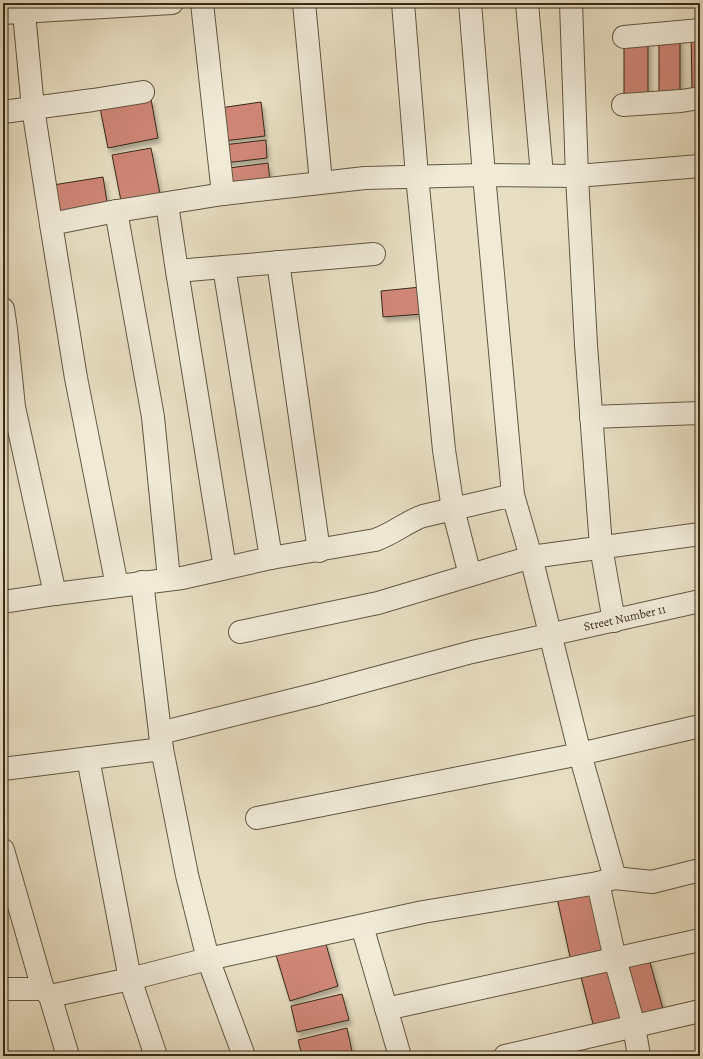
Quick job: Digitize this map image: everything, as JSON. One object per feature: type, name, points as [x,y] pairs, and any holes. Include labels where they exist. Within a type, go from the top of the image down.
[{"type":"street","points":[[117,586],[76,378],[16,9],[172,3]]},
{"type":"street","points":[[202,3],[223,194]]},
{"type":"street","points":[[304,3],[321,182]]},
{"type":"street","points":[[403,3],[417,176],[444,450],[453,509],[470,575]]},
{"type":"street","points":[[470,3],[513,495],[531,557],[580,754],[606,881],[614,959],[634,1026],[639,1056]]},
{"type":"street","points":[[527,3],[542,175]]},
{"type":"street","points":[[571,3],[577,176],[591,417],[601,547],[614,621]]},
{"type":"street","points":[[624,37],[700,30]]},
{"type":"street","points":[[3,112],[142,92]]},
{"type":"street","points":[[624,105],[681,101],[700,98]]},
{"type":"street","points":[[51,224],[116,211],[223,194],[365,178],[484,175],[577,176],[700,166]]},
{"type":"street","points":[[167,204],[226,568]]},
{"type":"street","points":[[116,211],[153,417],[169,579]]},
{"type":"street","points":[[177,271],[374,254]]},
{"type":"street","points":[[278,262],[319,550]]},
{"type":"street","points":[[224,267],[270,558]]},
{"type":"street","points":[[3,309],[14,407],[55,594]]},
{"type":"street","points":[[591,417],[700,413]]},
{"type":"street","points":[[3,602],[142,582],[182,578],[270,558],[375,540],[388,536],[410,521],[423,516],[513,495]]},
{"type":"street","points":[[240,632],[378,603],[531,557],[700,534]]},
{"type":"street","points":[[142,582],[161,741],[187,875],[208,959],[244,1056]]},
{"type":"street","name":"Street Number 11","points":[[3,769],[88,758],[161,741],[317,694],[472,652],[700,601]]},
{"type":"street","points":[[257,818],[580,754],[700,726]]},
{"type":"street","points":[[88,758],[130,979],[156,1056]]},
{"type":"street","points":[[3,850],[68,1056]]},
{"type":"street","points":[[3,989],[47,993],[130,979],[208,959],[423,912],[606,881],[652,882],[700,870]]},
{"type":"street","points":[[362,926],[400,1056]]},
{"type":"street","points":[[386,1009],[700,940]]},
{"type":"street","points":[[505,1056],[700,1011]]},
{"type":"building","points":[[691,34],[700,34],[700,90],[692,90]]},
{"type":"building","points":[[659,38],[680,38],[680,96],[659,96]]},
{"type":"building","points":[[624,42],[648,42],[648,98],[624,98]]},
{"type":"building","points":[[151,99],[158,138],[108,148],[100,108]]},
{"type":"building","points":[[261,102],[265,136],[224,141],[220,108]]},
{"type":"building","points":[[266,140],[267,158],[225,163],[223,145]]},
{"type":"building","points":[[151,148],[161,199],[122,206],[112,155]]},
{"type":"building","points":[[268,163],[270,181],[231,185],[229,168]]},
{"type":"building","points":[[103,177],[108,208],[58,216],[53,185]]},
{"type":"building","points":[[421,287],[423,314],[383,317],[381,291]]},
{"type":"building","points":[[592,890],[607,958],[572,966],[557,898]]},
{"type":"building","points":[[325,941],[338,986],[290,1001],[276,955]]},
{"type":"building","points":[[649,959],[663,1009],[634,1017],[620,967]]},
{"type":"building","points":[[608,965],[622,1020],[594,1028],[580,973]]},
{"type":"building","points":[[342,994],[349,1020],[297,1032],[291,1006]]},
{"type":"building","points":[[347,1028],[353,1056],[302,1056],[298,1040]]}]
